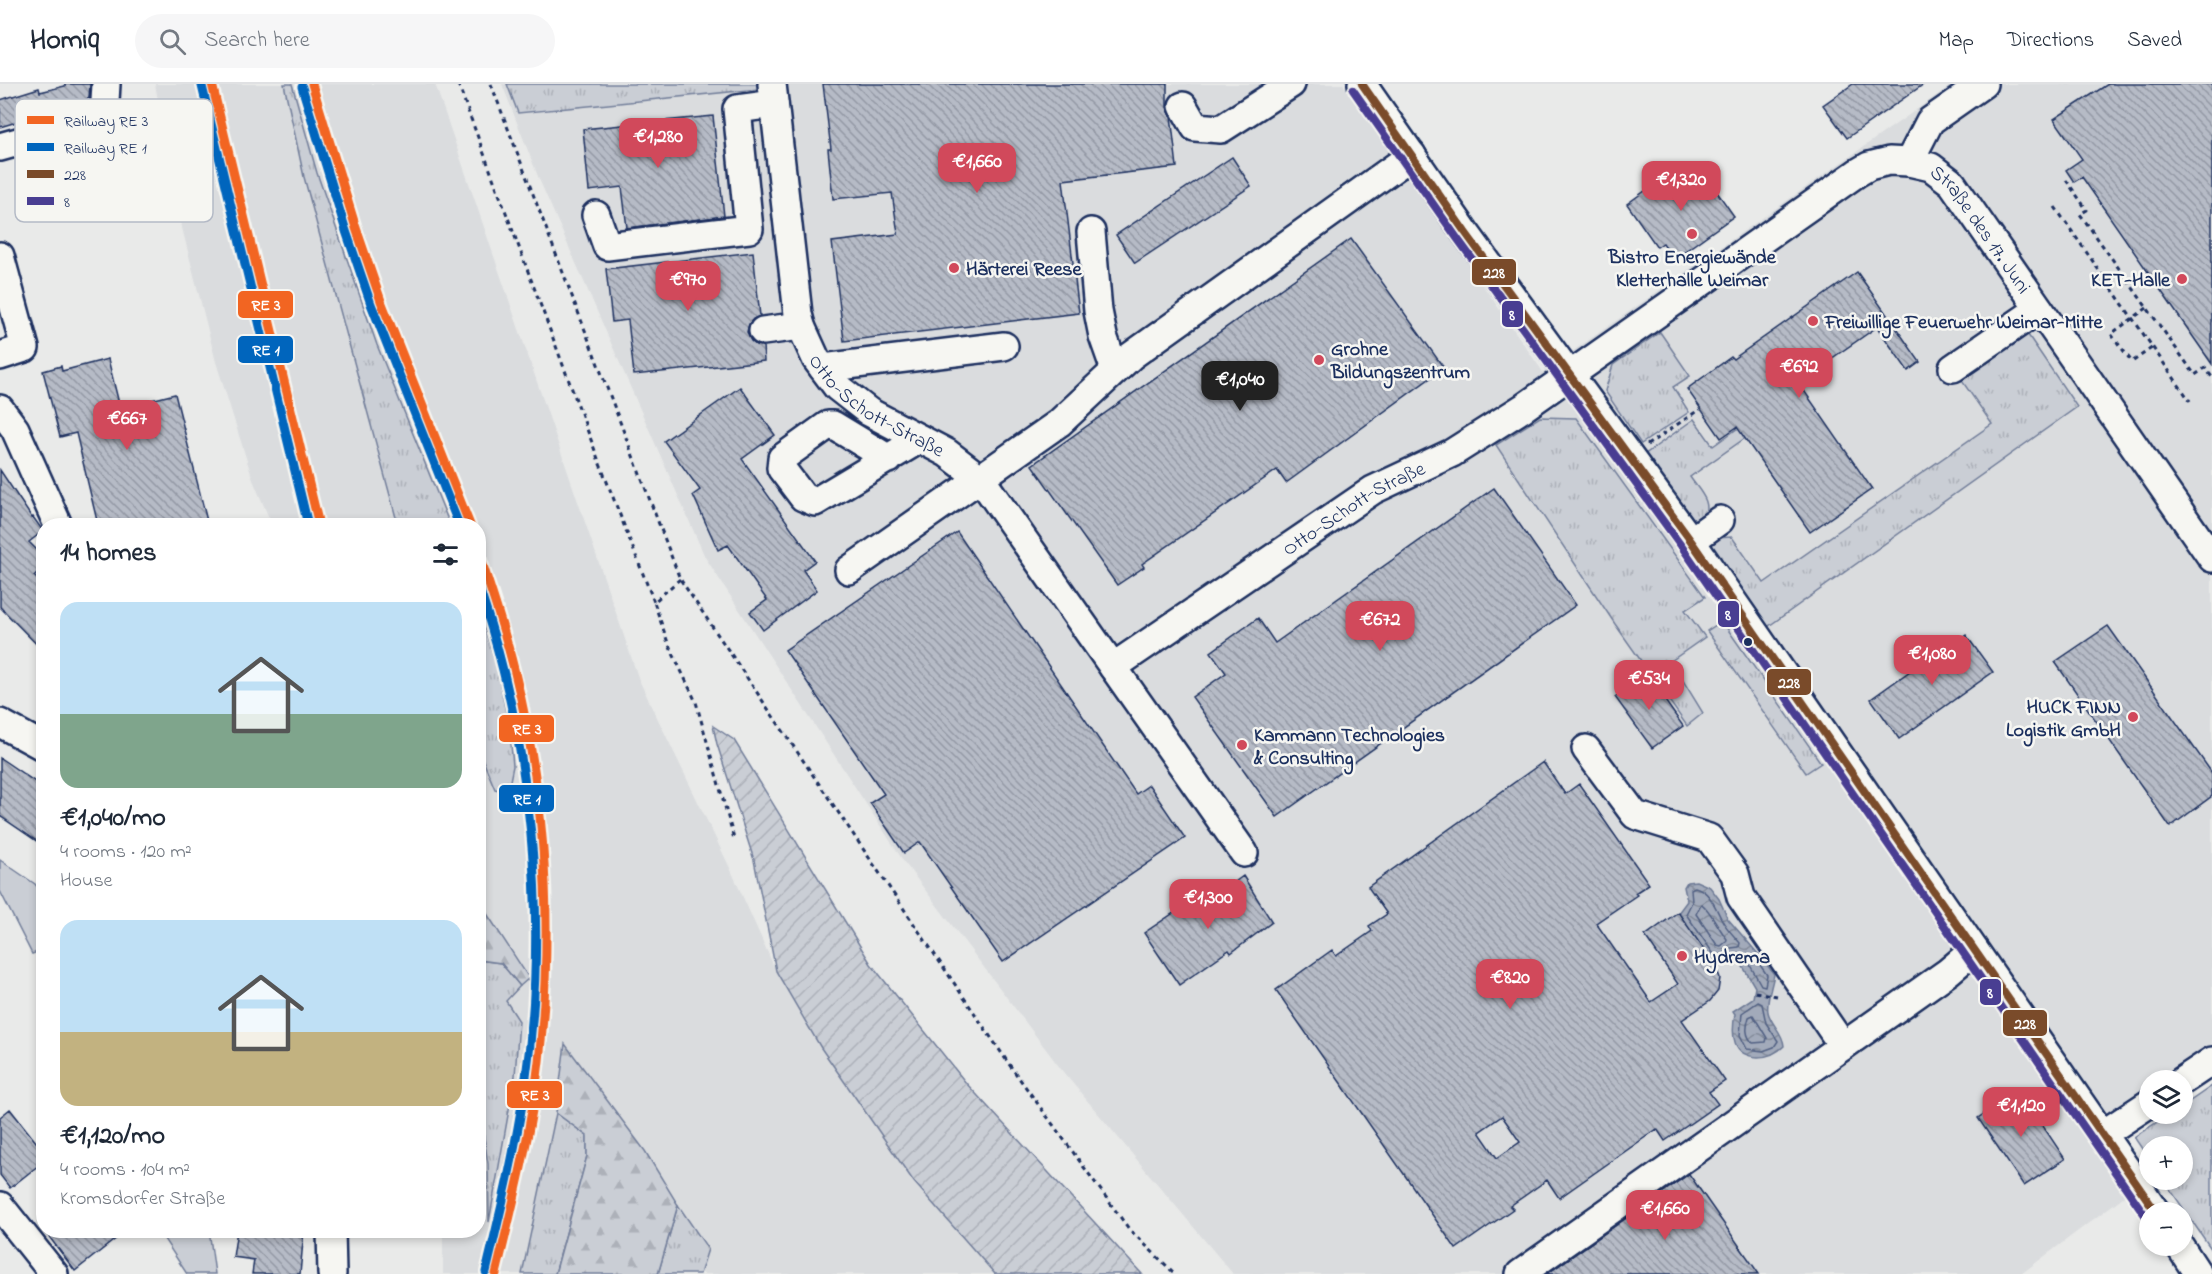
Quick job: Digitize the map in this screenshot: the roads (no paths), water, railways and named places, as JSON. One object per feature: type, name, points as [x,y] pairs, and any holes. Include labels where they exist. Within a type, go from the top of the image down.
[{"type":"street","points":[[105,99],[106,84]]},
{"type":"street","points":[[1183,106],[1194,128],[1221,129],[1291,84]]},
{"type":"street","points":[[1362,84],[1569,375],[1631,456],[1691,541],[2149,1202]]},
{"type":"street","points":[[1909,162],[1930,121],[1983,84]]},
{"type":"street","points":[[596,215],[607,246],[749,229],[737,109],[773,94]]},
{"type":"street","name":"Otto-Schott-Straße","points":[[773,94],[798,314],[816,359],[837,387],[869,412],[947,453],[981,479],[1244,853]]},
{"type":"street","points":[[0,147],[15,143]]},
{"type":"street","points":[[849,570],[1059,423],[1131,356],[1412,155]]},
{"type":"street","name":"Straße des 17. Juni","points":[[1569,375],[1869,166],[1889,161],[1909,162],[1931,167],[1952,183],[2039,309],[2208,542]]},
{"type":"street","points":[[1092,232],[1102,336],[1115,370]]},
{"type":"street","points":[[0,256],[25,348],[0,356]]},
{"type":"street","points":[[1953,368],[2039,309]]},
{"type":"street","points":[[763,331],[801,326]]},
{"type":"street","points":[[823,368],[1004,345]]},
{"type":"street","name":"Otto-Schott-Straße","points":[[1113,668],[1372,490],[1452,453],[1523,408],[1569,375]]},
{"type":"street","points":[[0,409],[15,429],[55,518]]},
{"type":"street","points":[[889,459],[920,439]]},
{"type":"street","points":[[1691,541],[1720,520]]},
{"type":"street","points":[[0,723],[36,743]]},
{"type":"street","points":[[1586,750],[1635,815],[1709,838],[1735,874],[1741,897],[1844,1046]]},
{"type":"street","points":[[1520,1274],[1948,972],[1974,950]]},
{"type":"street","points":[[2193,1074],[2212,1061]]},
{"type":"street","points":[[2103,1134],[2139,1110]]},
{"type":"street","points":[[2,1213],[54,1274]]},
{"type":"street","points":[[331,1238],[332,1274]]},
{"type":"street","points":[[2186,1256],[2198,1274]]},
{"type":"water","points":[[1696,881],[1710,887],[1719,899],[1728,919],[1774,974],[1768,998],[1768,1012],[1782,1037],[1784,1046],[1779,1051],[1762,1057],[1749,1056],[1743,1053],[1735,1043],[1733,1029],[1735,1014],[1733,1011],[1753,998],[1755,987],[1735,953],[1723,961],[1724,964],[1717,969],[1678,913],[1687,901],[1684,887],[1687,882]]},
{"type":"place","name":"Bistro Energiewände Kletterhalle Weimar","points":[[1692,234]]},
{"type":"place","name":"Härterei Reese","points":[[954,268]]},
{"type":"place","name":"KET-Halle","points":[[2182,279]]},
{"type":"place","name":"Freiwillige Feuerwehr Weimar-Mitte","points":[[1813,321]]},
{"type":"place","name":"Grohne Bildungszentrum","points":[[1319,360]]},
{"type":"place","name":"HUCK FINN Logistik GmbH","points":[[2133,717]]},
{"type":"place","name":"Kammann Technologies & Consulting","points":[[1242,745]]},
{"type":"place","name":"Hydrema","points":[[1682,956]]}]
